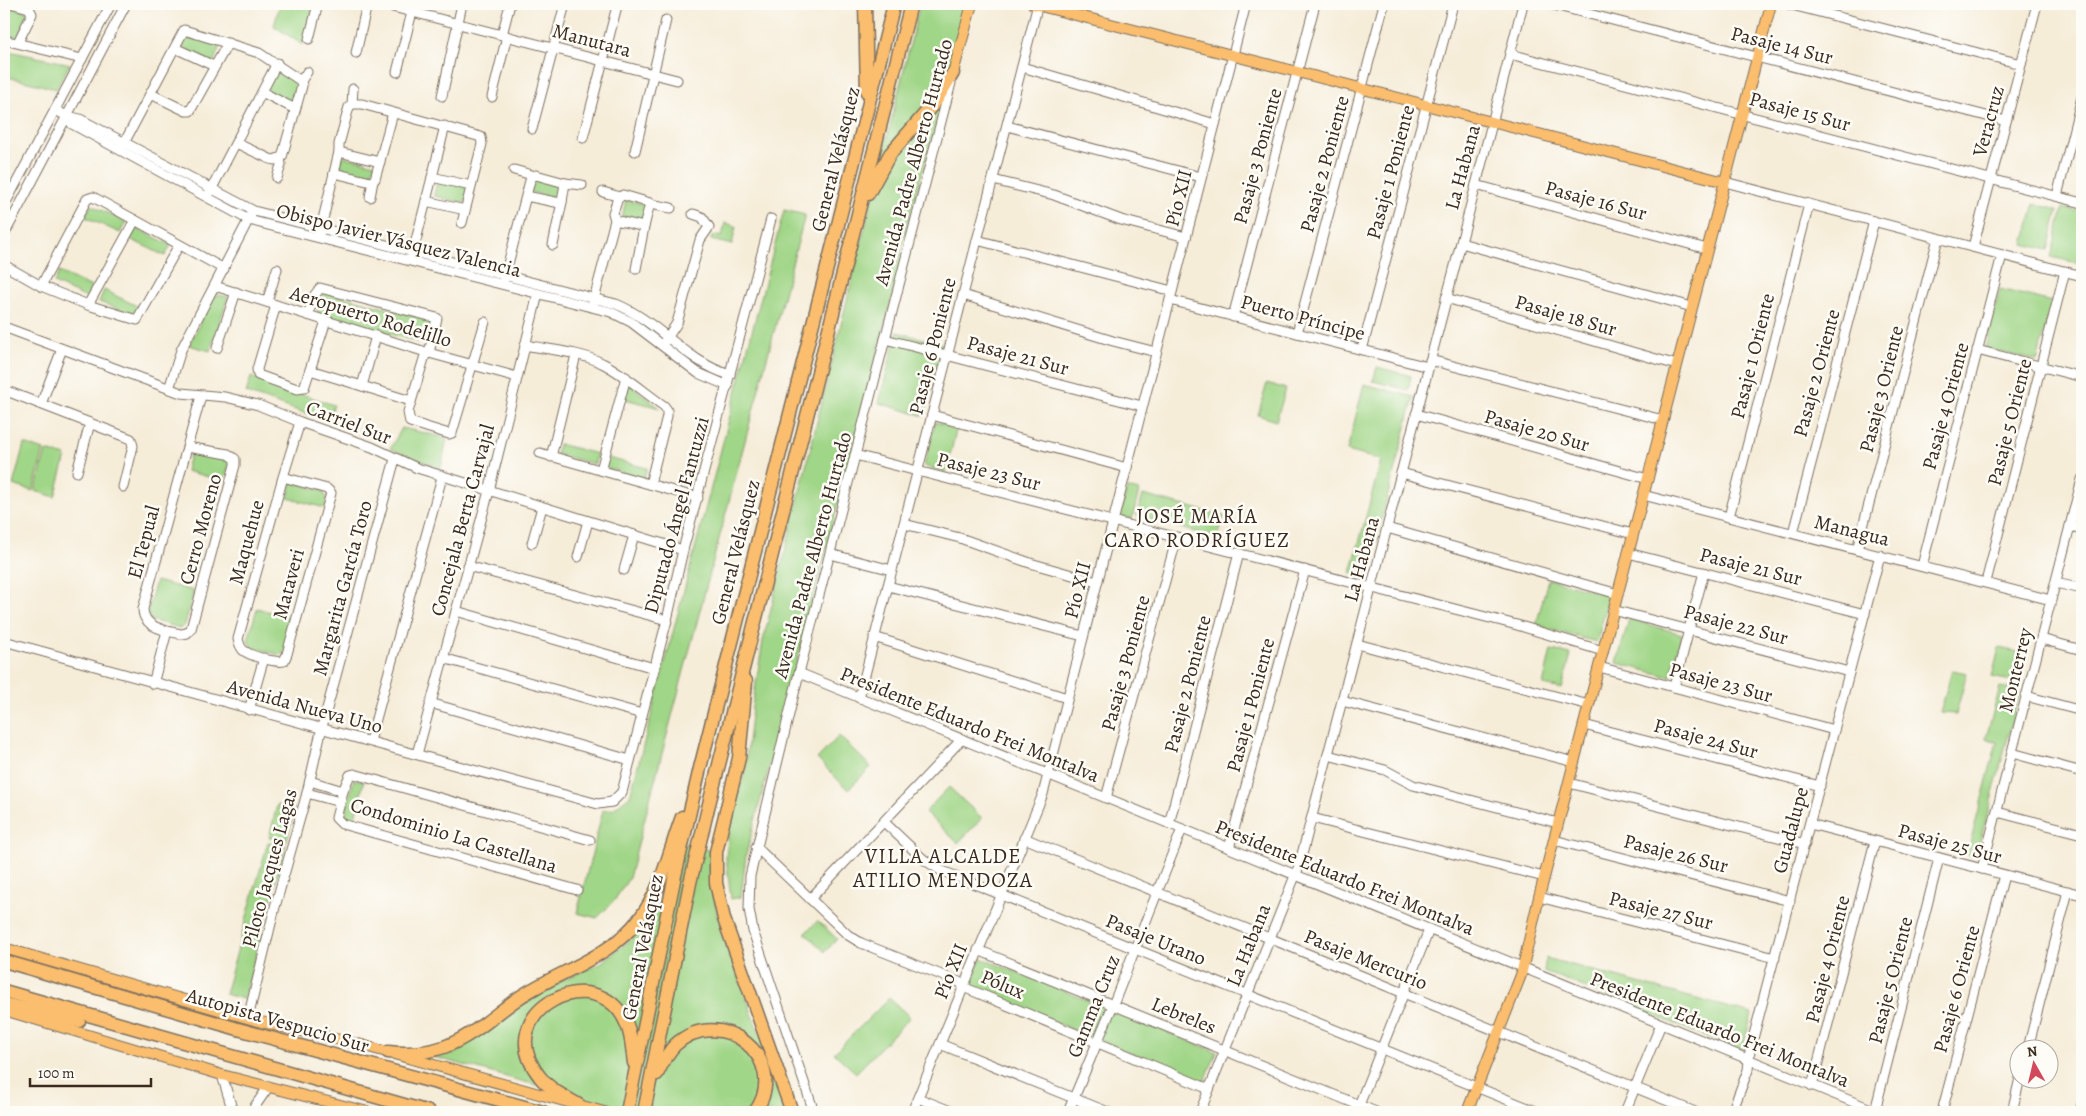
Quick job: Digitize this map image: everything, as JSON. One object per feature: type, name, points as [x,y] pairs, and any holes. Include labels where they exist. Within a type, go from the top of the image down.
[{"type":"highway","points":[[864,124],[867,70],[865,4]]},
{"type":"highway","name":"General Velásquez","points":[[628,1109],[674,880],[700,768],[894,4]]},
{"type":"highway","name":"General Velásquez","points":[[644,1110],[696,855],[911,4]]},
{"type":"highway","points":[[856,219],[890,154],[936,101],[953,73]]},
{"type":"highway","points":[[753,631],[740,750],[718,844],[716,883],[724,919],[792,1112]]},
{"type":"highway","points":[[388,1052],[420,1052],[450,1044],[478,1028],[521,997],[594,958],[620,940],[641,917],[656,890],[700,768]]},
{"type":"highway","name":"Autopista Vespucio Sur","points":[[4,962],[544,1112]]},
{"type":"highway","points":[[4,991],[429,1112]]},
{"type":"highway","points":[[580,1106],[544,1082],[532,1065],[528,1052],[527,1037],[530,1024],[536,1012],[552,1000],[571,993],[584,993],[604,999],[615,1007],[624,1018],[629,1032],[634,1079]]},
{"type":"highway","points":[[4,1004],[87,1022],[122,1026]]},
{"type":"highway","points":[[648,1092],[662,1062],[676,1044],[688,1036],[702,1032],[723,1032],[736,1036],[748,1044],[761,1061],[765,1074],[765,1088],[761,1102],[755,1112]]},
{"type":"main road","name":"Avenida Padre Alberto Hurtado","points":[[953,73],[972,4]]},
{"type":"main road","points":[[1036,4],[1725,182]]},
{"type":"main road","points":[[1466,1112],[1523,968],[1568,783],[1771,4]]},
{"type":"main road","points":[[4,948],[248,1018],[388,1052],[604,1112]]},
{"type":"main road","points":[[4,1010],[222,1074],[368,1112]]},
{"type":"street","points":[[14,4],[29,8],[32,14],[18,42]]},
{"type":"street","points":[[4,206],[111,4]]},
{"type":"street","points":[[4,235],[126,4]]},
{"type":"street","points":[[309,39],[318,4]]},
{"type":"street","points":[[356,53],[367,4]]},
{"type":"street","name":"Manutara","points":[[381,4],[413,8],[457,23],[677,80]]},
{"type":"street","points":[[442,96],[462,4]]},
{"type":"street","points":[[492,96],[510,4]]},
{"type":"street","points":[[532,129],[565,4]]},
{"type":"street","name":"Pasaje 6 Poniente","points":[[859,698],[1007,126],[1036,4]]},
{"type":"street","name":"Pío XII","points":[[912,1112],[1043,794],[1246,4]]},
{"type":"street","name":"Pasaje 3 Poniente","points":[[1233,316],[1316,4]]},
{"type":"street","name":"Pasaje 2 Poniente","points":[[1297,333],[1384,4]]},
{"type":"street","name":"Pasaje 1 Poniente","points":[[1362,350],[1453,4]]},
{"type":"street","name":"La Habana","points":[[1200,1112],[1296,875],[1522,4]]},
{"type":"street","name":"Pasaje 14 Sur","points":[[1550,4],[2006,121]]},
{"type":"street","points":[[1788,4],[2021,64]]},
{"type":"street","name":"Veracruz","points":[[1973,247],[2021,64],[2034,4]]},
{"type":"street","points":[[583,138],[617,6]]},
{"type":"street","points":[[397,72],[413,8]]},
{"type":"street","points":[[634,151],[666,20]]},
{"type":"street","points":[[123,146],[176,48],[186,25],[228,43],[260,53],[301,81]]},
{"type":"street","points":[[4,40],[82,59]]},
{"type":"street","points":[[151,94],[186,112],[190,111],[228,43]]},
{"type":"street","points":[[176,48],[214,66]]},
{"type":"street","name":"Pasaje 15 Sur","points":[[1510,54],[2082,203]]},
{"type":"street","points":[[209,193],[277,63]]},
{"type":"street","points":[[1022,67],[1215,124]]},
{"type":"street","points":[[236,143],[270,159],[280,158],[284,154],[302,86],[301,81],[307,72]]},
{"type":"street","name":"Avenida Padre Alberto Hurtado","points":[[814,1112],[752,931],[748,887],[799,673],[953,73]]},
{"type":"street","points":[[320,232],[339,152],[339,144],[352,104],[353,89]]},
{"type":"street","points":[[262,92],[295,109]]},
{"type":"street","points":[[2057,196],[2082,97]]},
{"type":"street","points":[[352,104],[362,104],[481,137],[482,144],[462,223]]},
{"type":"street","name":"Obispo Javier Vásquez Valencia","points":[[55,110],[67,116],[72,124],[123,146],[209,193],[249,220],[320,232]]},
{"type":"street","points":[[370,197],[393,113]]},
{"type":"street","points":[[412,256],[445,126]]},
{"type":"street","points":[[1007,126],[1201,177]]},
{"type":"street","points":[[339,152],[380,162]]},
{"type":"street","points":[[277,178],[281,165],[280,158]]},
{"type":"street","points":[[514,170],[560,180],[565,183],[582,185]]},
{"type":"street","points":[[334,174],[373,181]]},
{"type":"street","points":[[503,280],[532,175]]},
{"type":"street","points":[[432,177],[471,186]]},
{"type":"street","points":[[993,180],[1054,196],[1121,220],[1186,237]]},
{"type":"street","points":[[1725,182],[2082,276]]},
{"type":"street","points":[[553,245],[565,183]]},
{"type":"street","name":"Pasaje 16 Sur","points":[[1476,185],[1707,249]]},
{"type":"street","points":[[604,192],[671,208]]},
{"type":"street","name":"Obispo Javier Vásquez Valencia","points":[[209,193],[320,232],[593,303],[627,319],[703,365],[730,375]]},
{"type":"street","points":[[526,196],[562,202]]},
{"type":"street","points":[[41,286],[87,199],[93,197],[224,269]]},
{"type":"street","points":[[593,303],[615,220],[613,213],[620,197]]},
{"type":"street","points":[[426,201],[465,210]]},
{"type":"street","points":[[636,269],[650,204]]},
{"type":"street","name":"Pasaje 1 Oriente","points":[[1729,517],[1809,204]]},
{"type":"street","points":[[169,389],[179,353],[254,210]]},
{"type":"street","points":[[665,341],[679,318],[701,236],[709,228],[702,217],[694,214]]},
{"type":"street","points":[[88,305],[135,220]]},
{"type":"street","points":[[615,220],[644,227]]},
{"type":"street","name":"Diputado Ángel Fantuzzi","points":[[598,804],[608,804],[618,798],[622,792],[667,620],[682,550],[698,498],[771,220]]},
{"type":"street","name":"Pasaje 2 Oriente","points":[[1793,533],[1874,221]]},
{"type":"street","name":"Pasaje 3 Oriente","points":[[1857,550],[1938,238]]},
{"type":"street","name":"Puerto Príncipe","points":[[977,240],[1171,295],[1233,316],[1297,333],[1362,350],[1429,363],[1663,420]]},
{"type":"street","points":[[1460,243],[1692,307]]},
{"type":"street","points":[[4,265],[41,286],[88,305],[137,320],[179,245]]},
{"type":"street","name":"Pasaje 4 Oriente","points":[[1922,566],[2002,255]]},
{"type":"street","points":[[277,269],[272,303],[257,368],[258,375],[297,389],[304,388],[326,321]]},
{"type":"street","name":"Pasaje 5 Oriente","points":[[1986,582],[2065,271]]},
{"type":"street","name":"Obispo Javier Vásquez Valencia","points":[[503,280],[538,294],[593,303]]},
{"type":"street","name":"Aeropuerto Rodelillo","points":[[215,286],[428,352],[517,377]]},
{"type":"street","points":[[308,315],[314,296],[320,288],[436,318],[437,321],[428,352],[408,412],[410,422],[449,434],[453,428],[485,322]]},
{"type":"street","points":[[217,348],[236,292]]},
{"type":"street","name":"Concejala Berta Carvajal","points":[[416,754],[489,491],[538,294]]},
{"type":"street","points":[[963,295],[1113,341],[1156,352]]},
{"type":"street","name":"Pasaje 18 Sur","points":[[1446,298],[1677,365]]},
{"type":"street","name":"Carriel Sur","points":[[4,326],[62,350],[169,389],[186,394],[225,397],[249,402],[372,447],[395,459],[442,477],[682,550]]},
{"type":"street","points":[[362,386],[376,336]]},
{"type":"street","name":"Pasaje 21 Sur","points":[[885,339],[1142,406]]},
{"type":"street","name":"Obispo Javier Vásquez Valencia","points":[[665,341],[698,373],[728,386]]},
{"type":"street","points":[[525,345],[576,355],[604,364],[626,377],[667,410],[650,484]]},
{"type":"street","points":[[41,404],[62,350]]},
{"type":"street","points":[[1978,350],[2082,377]]},
{"type":"street","points":[[551,457],[576,355]]},
{"type":"street","points":[[310,370],[412,401]]},
{"type":"street","points":[[601,470],[626,377]]},
{"type":"street","points":[[4,390],[126,437],[133,442],[123,487]]},
{"type":"street","name":"El Tepual","points":[[167,630],[148,623],[143,609],[201,396]]},
{"type":"street","name":"Pasaje 20 Sur","points":[[1416,414],[1648,479]]},
{"type":"street","points":[[932,416],[1127,468]]},
{"type":"street","name":"Maquehue","points":[[264,658],[242,650],[238,639],[300,422]]},
{"type":"street","points":[[77,472],[90,423]]},
{"type":"street","name":"Cerro Moreno","points":[[167,630],[182,634],[187,633],[191,629],[236,465],[235,459],[228,454],[188,447]]},
{"type":"street","points":[[540,454],[698,498]]},
{"type":"street","name":"Pasaje 23 Sur","points":[[856,455],[1371,587]]},
{"type":"street","name":"Margarita García Toro","points":[[322,727],[395,459]]},
{"type":"street","points":[[1401,473],[1633,534]]},
{"type":"street","name":"Mataveri","points":[[264,658],[278,662],[286,658],[331,496],[327,490],[283,477]]},
{"type":"street","points":[[370,741],[442,477]]},
{"type":"street","name":"Monterrey","points":[[1982,869],[2082,479]]},
{"type":"street","name":"Managua","points":[[1643,495],[2051,600]]},
{"type":"street","points":[[532,543],[542,507]]},
{"type":"street","points":[[578,557],[588,521]]},
{"type":"street","points":[[904,524],[960,538],[1022,561],[1097,582]]},
{"type":"street","points":[[2070,526],[2082,529]]},
{"type":"street","points":[[1387,528],[1618,594]]},
{"type":"street","points":[[624,570],[634,535]]},
{"type":"street","name":"Pasaje 3 Poniente","points":[[1106,798],[1177,537]]},
{"type":"street","name":"Pasaje 2 Poniente","points":[[1169,824],[1239,553]]},
{"type":"street","name":"Pasaje 21 Sur","points":[[1628,553],[1865,614]]},
{"type":"street","points":[[830,554],[892,570]]},
{"type":"street","name":"Guadalupe","points":[[1732,1112],[1748,1070],[1750,1050],[1880,555]]},
{"type":"street","points":[[468,566],[667,620]]},
{"type":"street","name":"Pasaje 1 Poniente","points":[[1229,848],[1305,570]]},
{"type":"street","points":[[1674,687],[1704,572]]},
{"type":"street","points":[[2056,583],[2082,590]]},
{"type":"street","points":[[888,586],[1083,636]]},
{"type":"street","points":[[1371,587],[1517,625],[1603,651]]},
{"type":"street","name":"Pasaje 22 Sur","points":[[1613,610],[1849,672]]},
{"type":"street","points":[[456,611],[654,668]]},
{"type":"street","points":[[153,684],[167,630]]},
{"type":"street","points":[[874,637],[1067,698]]},
{"type":"street","points":[[2041,639],[2082,650]]},
{"type":"street","name":"Avenida Nueva Uno","points":[[4,641],[153,684],[249,710],[322,727],[598,804]]},
{"type":"street","points":[[1357,644],[1589,705]]},
{"type":"street","points":[[249,710],[264,658]]},
{"type":"street","points":[[443,658],[642,714]]},
{"type":"street","name":"Pasaje 23 Sur","points":[[1599,667],[1834,730]]},
{"type":"street","name":"Presidente Eduardo Frei Montalva","points":[[799,673],[1876,1112]]},
{"type":"street","points":[[2026,696],[2082,711]]},
{"type":"street","points":[[1342,701],[1574,762]]},
{"type":"street","points":[[430,703],[630,760]]},
{"type":"street","name":"Pasaje 24 Sur","points":[[1584,724],[1820,786]]},
{"type":"street","name":"Piloto Jacques Lagas","points":[[248,1018],[275,907],[310,782],[322,727]]},
{"type":"street","points":[[810,899],[962,740]]},
{"type":"street","points":[[2012,754],[2082,772]]},
{"type":"street","points":[[1328,755],[1379,768],[1413,785],[1558,823]]},
{"type":"street","name":"Condominio La Castellana","points":[[577,890],[342,824],[336,818],[340,802],[349,776],[354,774],[590,840]]},
{"type":"street","name":"Condominio La Castellana","points":[[310,782],[343,791]]},
{"type":"street","points":[[1568,783],[1804,844]]},
{"type":"street","name":"Condominio La Castellana","points":[[307,793],[340,802]]},
{"type":"street","points":[[1997,812],[2082,834]]},
{"type":"street","points":[[1312,818],[1544,877]]},
{"type":"street","name":"Pasaje Urano","points":[[884,822],[932,866],[1538,1112]]},
{"type":"street","name":"Pasaje 25 Sur","points":[[1810,824],[2082,895]]},
{"type":"street","name":"Gamma Cruz","points":[[1068,1112],[1113,1005],[1182,829]]},
{"type":"street","name":"Pasaje Mercurio","points":[[1024,838],[1695,1112]]},
{"type":"street","name":"Pasaje 26 Sur","points":[[1554,840],[1790,901]]},
{"type":"street","name":"Pasaje 4 Oriente","points":[[1812,1086],[1875,841]]},
{"type":"street","name":"Pólux","points":[[756,847],[854,940],[1209,1088]]},
{"type":"street","name":"Pasaje 5 Oriente","points":[[1876,1112],[1939,858]]},
{"type":"street","name":"Pasaje 6 Oriente","points":[[1942,1112],[2004,875]]},
{"type":"street","points":[[2031,1038],[2068,891]]},
{"type":"street","name":"Pasaje 27 Sur","points":[[1539,897],[1775,958]]},
{"type":"street","points":[[1359,1105],[1429,930]]},
{"type":"street","name":"Lebreles","points":[[978,950],[1376,1112]]},
{"type":"street","points":[[1625,1112],[1661,1024]]},
{"type":"street","points":[[940,1044],[1108,1112]]},
{"type":"street","points":[[222,1074],[232,1111]]},
{"type":"street","points":[[252,1112],[269,1086]]},
{"type":"street","points":[[2012,1112],[2018,1088]]},
{"type":"street","points":[[918,1098],[953,1112]]},
{"type":"street","points":[[2080,1112],[2082,1104]]},
{"type":"green space","points":[[280,4],[314,4],[303,45],[274,26]]},
{"type":"green space","points":[[920,4],[968,4],[908,222],[893,294],[746,855],[741,897],[731,899],[726,857],[729,829],[745,769],[752,707],[763,641]]},
{"type":"green space","points":[[4,6],[25,11],[27,14],[19,37],[4,36]]},
{"type":"green space","points":[[188,33],[221,44],[213,63],[180,46],[183,37]]},
{"type":"green space","points":[[4,50],[70,64],[56,89],[4,76]]},
{"type":"green space","points":[[282,69],[297,82],[294,101],[289,104],[269,93],[266,86],[276,70]]},
{"type":"green space","points":[[342,156],[375,164],[370,177],[338,169]]},
{"type":"green space","points":[[533,178],[561,184],[558,198],[530,192]]},
{"type":"green space","points":[[437,181],[469,188],[465,203],[434,196]]},
{"type":"green space","points":[[626,200],[648,205],[643,223],[622,217]]},
{"type":"green space","points":[[2035,204],[2058,210],[2048,250],[2024,244]]},
{"type":"green space","points":[[91,205],[126,222],[120,233],[85,217]]},
{"type":"green space","points":[[2063,208],[2082,212],[2082,264],[2051,257]]},
{"type":"green space","points":[[784,210],[805,215],[629,878],[614,901],[597,918],[577,913],[603,810],[613,809],[630,796]]},
{"type":"green space","points":[[725,223],[736,226],[732,245],[711,240],[712,235],[722,237]]},
{"type":"green space","points":[[136,228],[171,245],[165,256],[130,239]]},
{"type":"green space","points":[[59,272],[94,288],[89,299],[54,283]]},
{"type":"green space","points":[[2000,289],[2052,302],[2037,361],[1985,348]]},
{"type":"green space","points":[[104,290],[139,307],[135,315],[99,302]]},
{"type":"green space","points":[[323,291],[433,321],[426,344],[317,314]]},
{"type":"green space","points":[[219,295],[228,297],[210,351],[189,345],[213,297]]},
{"type":"green space","points":[[897,332],[944,344],[924,416],[879,403]]},
{"type":"green space","points":[[1377,367],[1411,376],[1408,390],[1373,381]]},
{"type":"green space","points":[[251,377],[334,405],[328,421],[246,393]]},
{"type":"green space","points":[[1267,383],[1286,389],[1276,421],[1258,415]]},
{"type":"green space","points":[[629,384],[660,408],[625,399]]},
{"type":"green space","points":[[1364,384],[1414,397],[1366,577],[1351,573],[1381,460],[1347,451]]},
{"type":"green space","points":[[935,422],[957,427],[946,472],[924,466]]},
{"type":"green space","points":[[402,428],[447,438],[441,468],[390,449]]},
{"type":"green space","points":[[24,444],[44,450],[33,491],[13,485]]},
{"type":"green space","points":[[559,444],[597,454],[595,464],[556,454]]},
{"type":"green space","points":[[46,451],[66,456],[55,497],[35,491]]},
{"type":"green space","points":[[190,454],[228,458],[230,462],[224,481],[186,471]]},
{"type":"green space","points":[[608,458],[647,468],[644,478],[606,468]]},
{"type":"green space","points":[[292,482],[323,491],[327,499],[325,508],[288,498]]},
{"type":"green space","points":[[1127,488],[1139,491],[1132,519],[1120,516]]},
{"type":"green space","points":[[1143,495],[1224,516],[1218,538],[1137,516]]},
{"type":"green space","points":[[1548,579],[1609,595],[1597,642],[1536,626]]},
{"type":"green space","points":[[156,581],[194,591],[185,625],[180,628],[151,620],[147,613]]},
{"type":"green space","points":[[257,608],[295,619],[285,652],[280,655],[251,647],[248,640]]},
{"type":"green space","points":[[1629,619],[1682,634],[1670,677],[1617,663]]},
{"type":"green space","points":[[1999,648],[2018,652],[2011,681],[1992,677]]},
{"type":"green space","points":[[1551,650],[1571,654],[1562,689],[1543,685]]},
{"type":"green space","points":[[1952,670],[1967,673],[1956,714],[1940,713]]},
{"type":"green space","points":[[2000,687],[2020,692],[1976,857],[1967,855],[1997,742],[1986,738]]},
{"type":"green space","points":[[839,736],[871,767],[848,790],[817,759]]},
{"type":"green space","points":[[354,779],[364,781],[354,822],[344,819]]},
{"type":"green space","points":[[949,787],[982,818],[958,843],[925,812]]},
{"type":"green space","points":[[277,805],[295,809],[286,843],[269,838]]},
{"type":"green space","points":[[268,842],[286,845],[244,999],[225,994]]},
{"type":"green space","points":[[681,843],[712,851],[711,870],[720,924],[788,1112],[633,1112],[431,1056],[472,1038],[557,983],[601,963],[640,932],[662,898]]},
{"type":"green space","points":[[818,921],[837,939],[825,952],[805,933]]},
{"type":"green space","points":[[981,958],[1217,1052],[1204,1083],[969,987]]},
{"type":"green space","points":[[1546,958],[1752,1014],[1742,1051],[1544,971]]},
{"type":"green space","points":[[889,998],[910,1017],[856,1073],[834,1053]]},
{"type":"district","name":"JOSÉ MARÍA CARO RODRÍGUEZ","points":[[1197,528]]},
{"type":"district","name":"VILLA ALCALDE ATILIO MENDOZA","points":[[943,868]]}]
